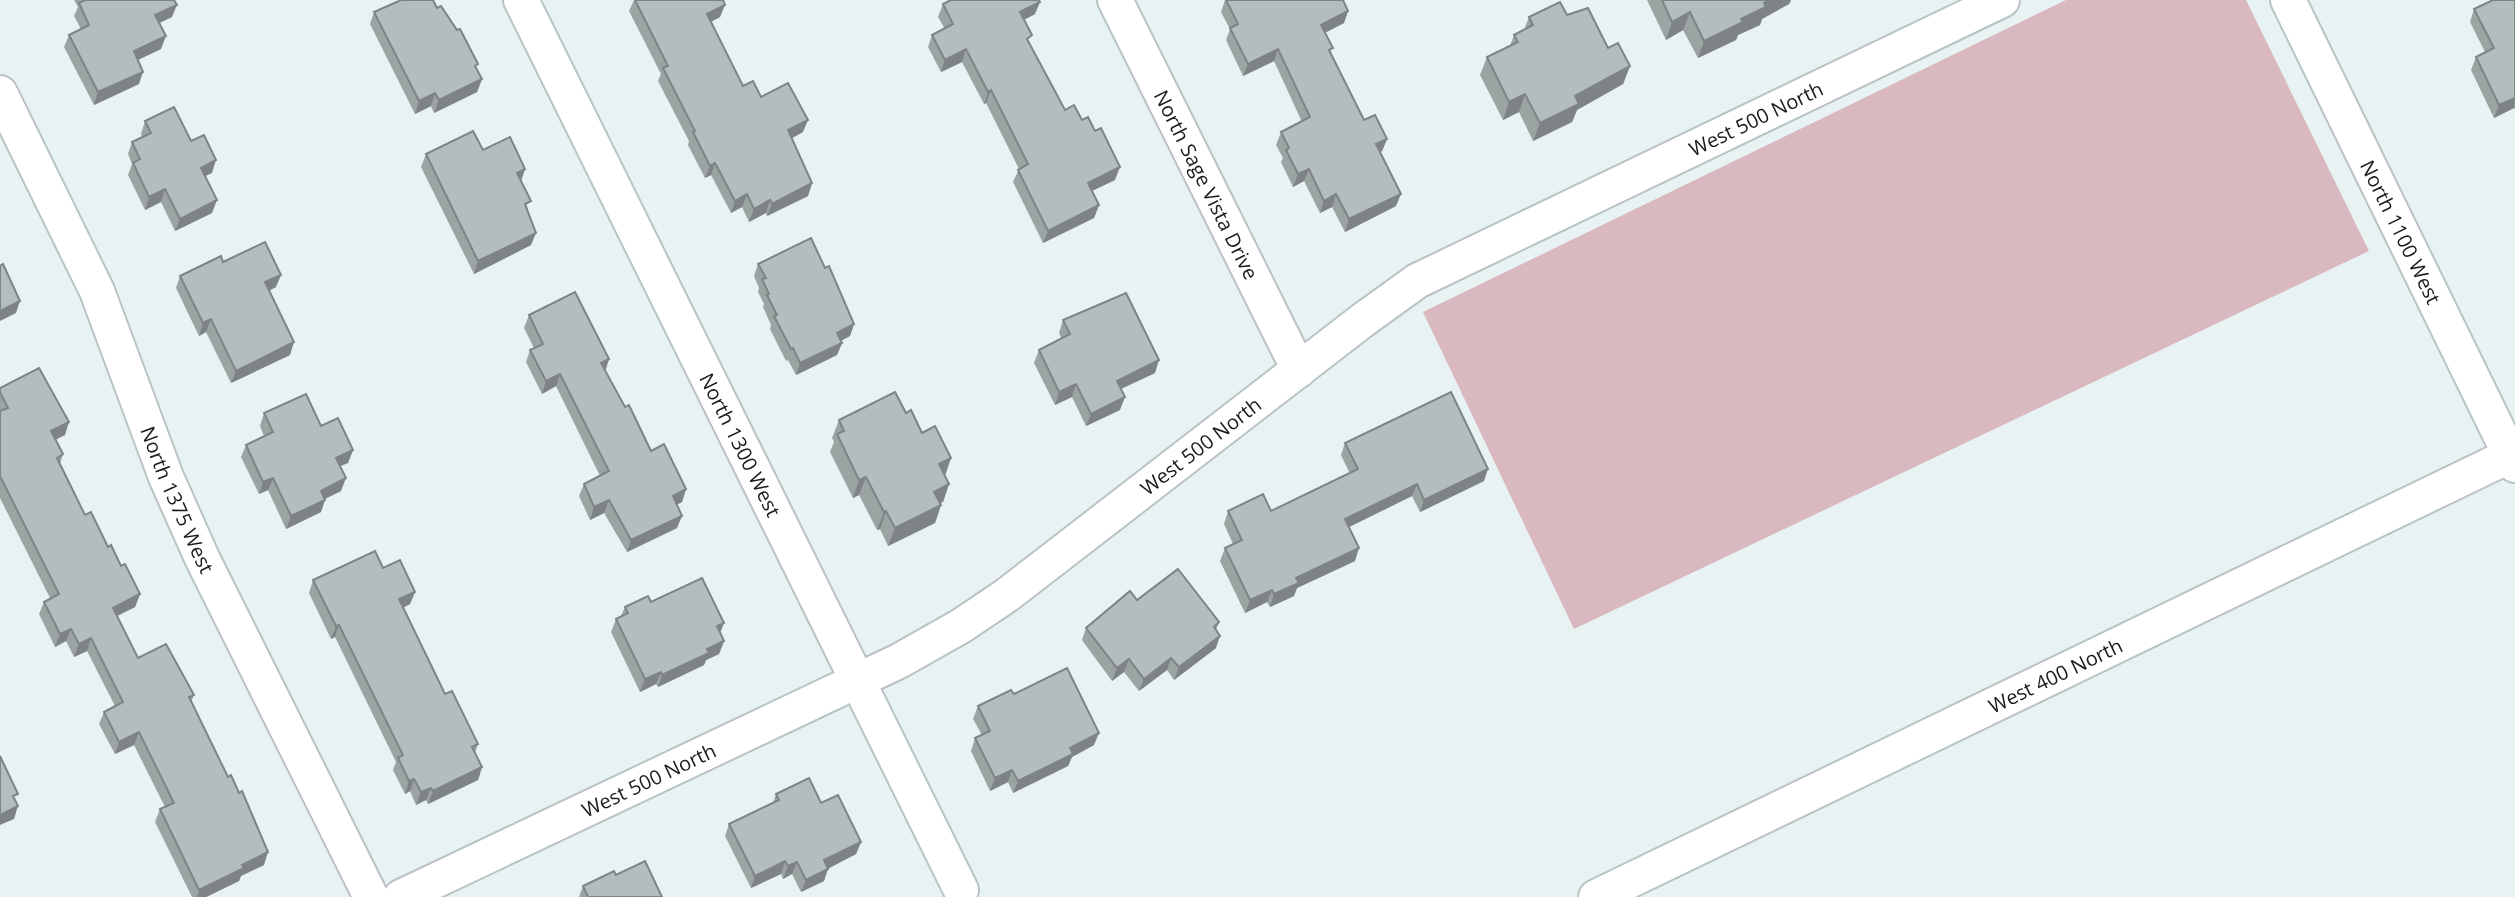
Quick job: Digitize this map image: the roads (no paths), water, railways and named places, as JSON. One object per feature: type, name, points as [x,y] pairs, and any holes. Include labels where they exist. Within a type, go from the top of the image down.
[{"type":"street","name":"North 1300 West","points":[[521,0],[961,890]]},
{"type":"street","name":"North Sage Vista Drive","points":[[1115,0],[1299,370]]},
{"type":"street","name":"West 500 North","points":[[401,897],[856,681],[961,626],[1007,595],[1417,281],[2002,0]]},
{"type":"street","name":"North 1100 West","points":[[2288,0],[2513,458]]},
{"type":"street","name":"North 1375 West","points":[[0,93],[97,291],[166,477],[202,558],[371,897]]},
{"type":"street","name":"West 400 North","points":[[1596,897],[2513,458]]}]
